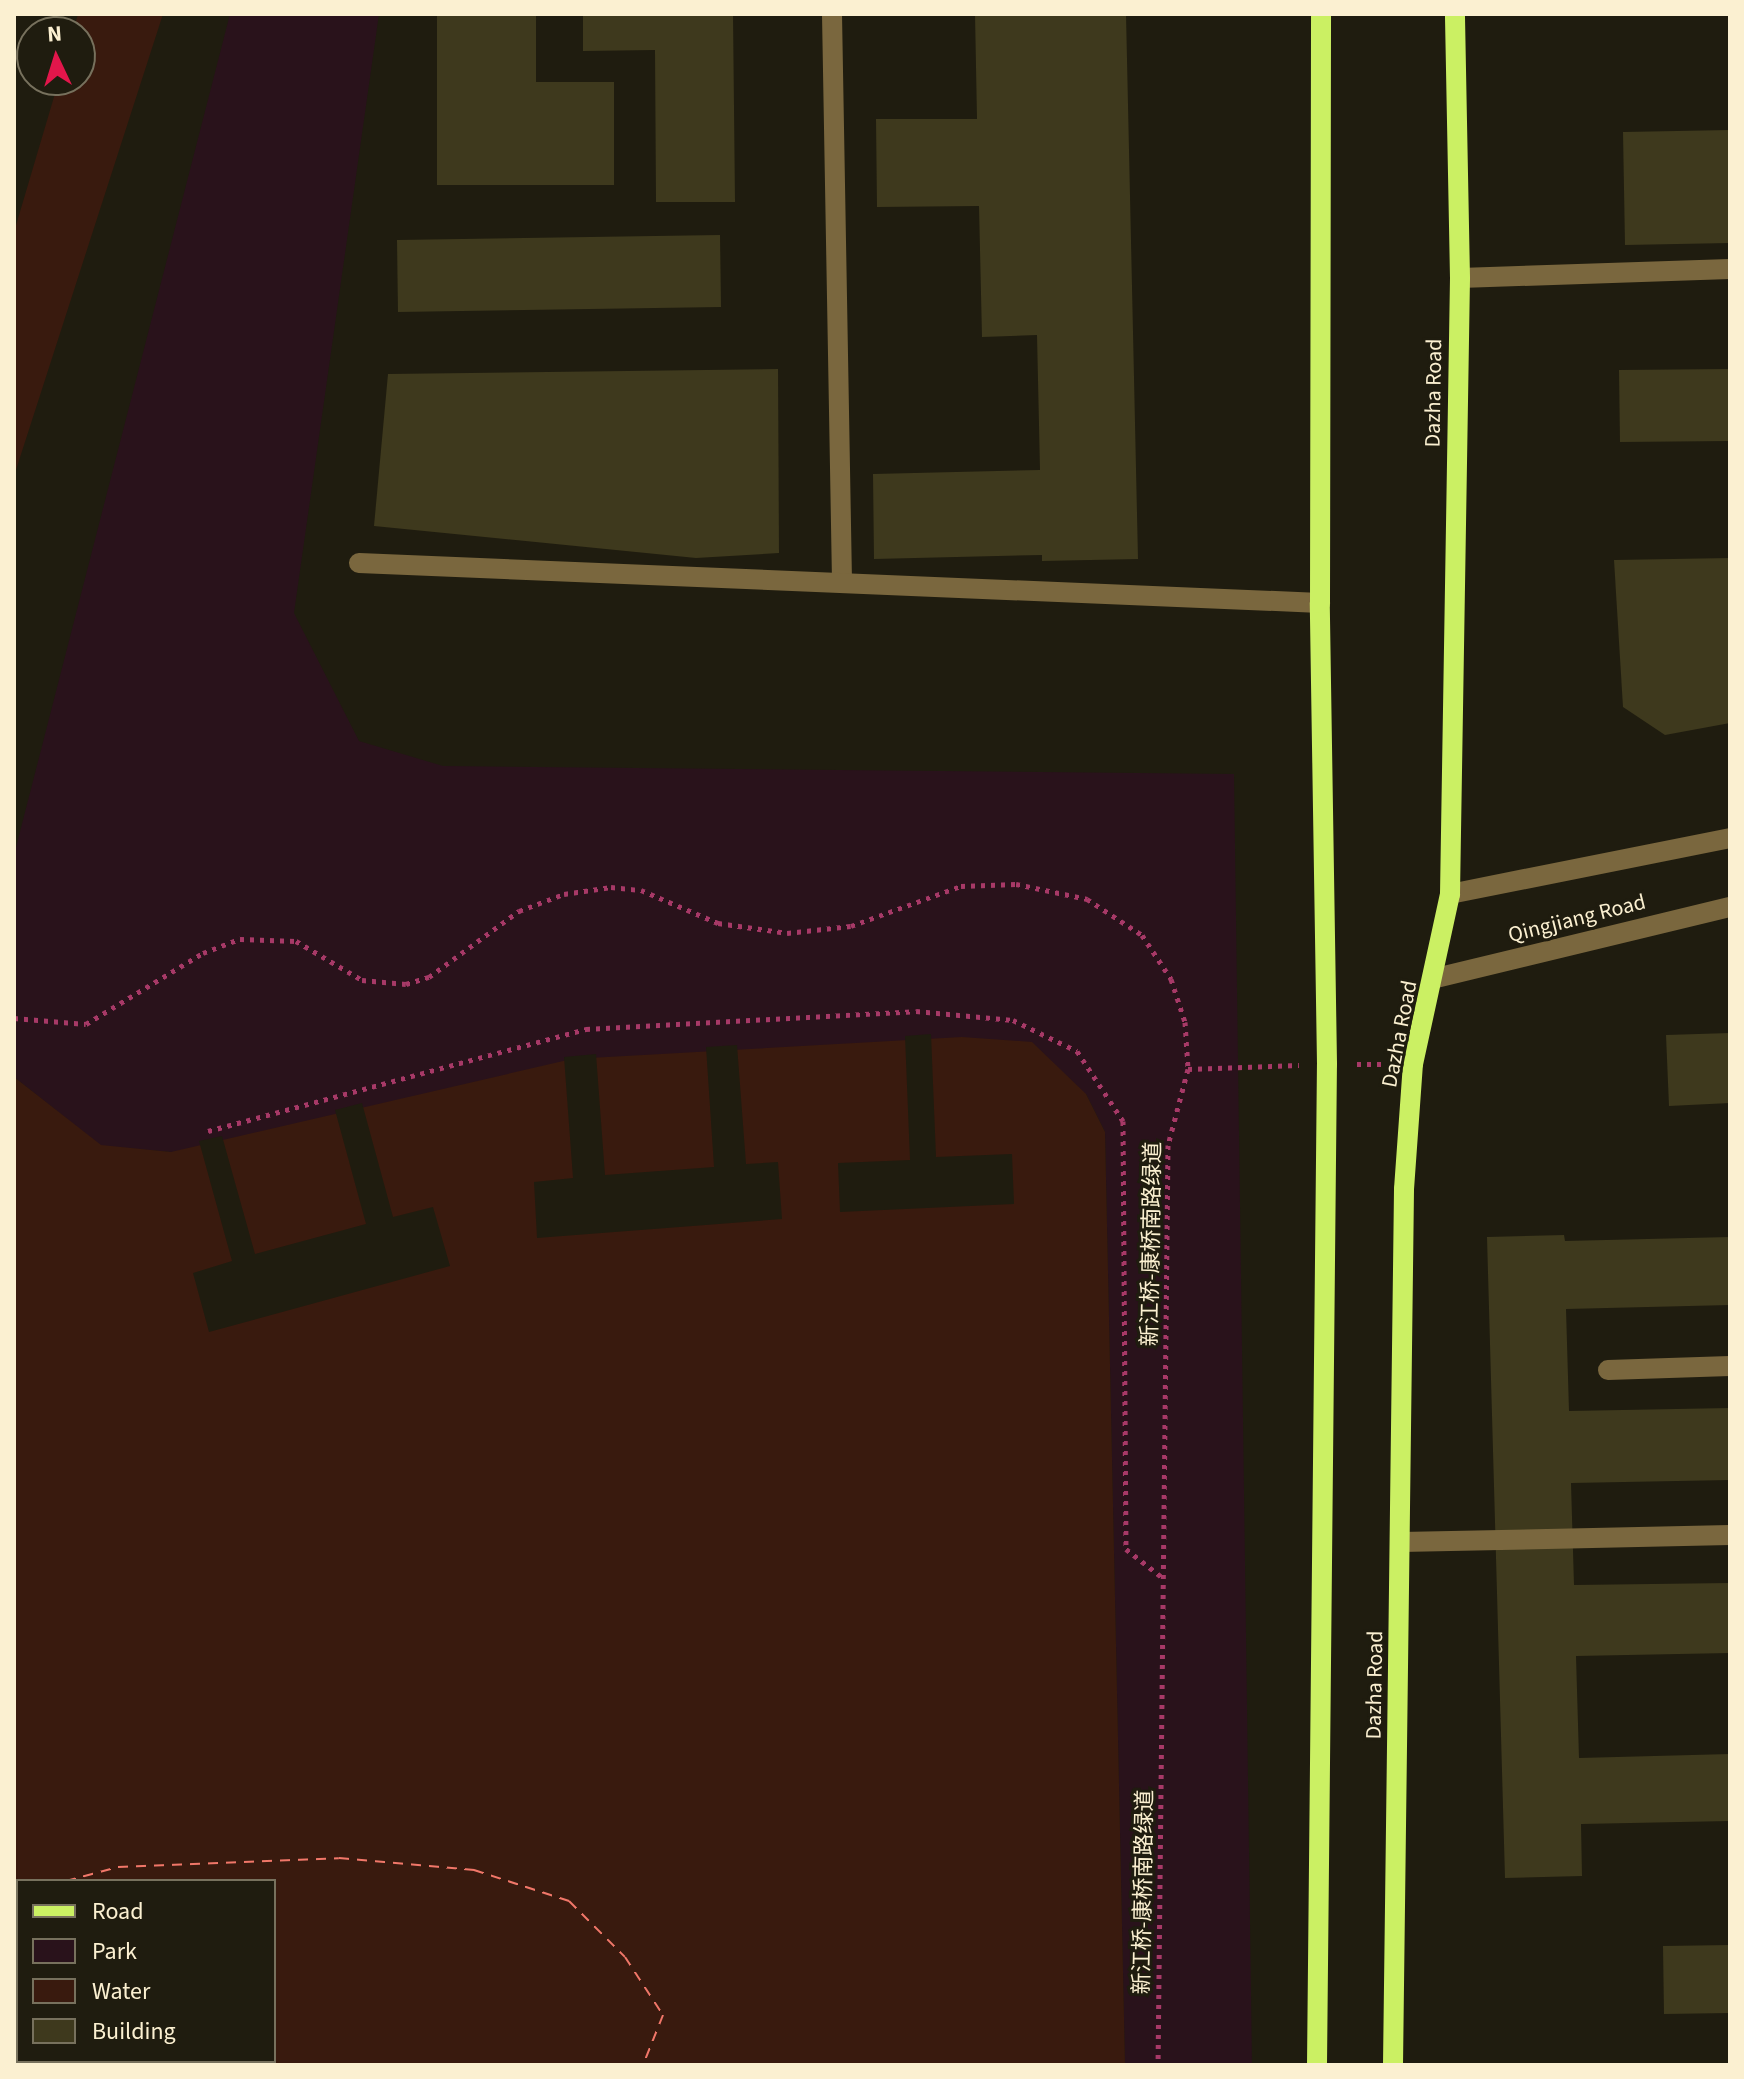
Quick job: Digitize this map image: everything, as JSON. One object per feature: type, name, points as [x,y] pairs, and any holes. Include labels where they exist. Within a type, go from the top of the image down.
[{"type":"main road","points":[[1317,2065],[1327,1064],[1320,603],[1321,14]]},
{"type":"main road","name":"Dazha Road","points":[[1393,2065],[1404,1189],[1413,1064],[1436,978],[1450,894],[1460,278],[1455,14]]},
{"type":"street","points":[[832,14],[842,583]]},
{"type":"street","points":[[1460,278],[1730,269]]},
{"type":"street","points":[[359,563],[1320,603]]},
{"type":"street","points":[[1450,894],[1730,838]]},
{"type":"street","name":"Qingjiang Road","points":[[1436,978],[1730,907]]},
{"type":"street","points":[[1608,1370],[1730,1366]]},
{"type":"street","points":[[1401,1542],[1730,1535]]},
{"type":"path","name":"新江桥-康桥南路绿道","points":[[14,1018],[86,1024],[203,953],[240,939],[296,941],[362,980],[406,984],[429,977],[519,911],[580,890],[641,890],[718,923],[787,933],[851,926],[961,886],[1016,884],[1087,899],[1142,935],[1171,979],[1185,1022],[1188,1069],[1168,1145],[1158,2065]]},
{"type":"path","points":[[208,1131],[586,1029],[916,1011],[1013,1020],[1077,1051],[1123,1121],[1126,1549],[1163,1578]]},
{"type":"green space","points":[[230,14],[379,14],[294,613],[359,741],[443,766],[1234,774],[1252,2065],[1125,2065],[1105,1132],[1086,1094],[171,1152],[101,1146],[14,1077],[14,855]]},
{"type":"water","points":[[163,14],[14,476],[14,232],[54,96],[96,96],[96,16],[77,16]]},
{"type":"water","points":[[962,1037],[1032,1042],[1086,1094],[1105,1132],[1125,2065],[14,2065],[14,1077],[101,1145],[171,1152],[572,1059]]},
{"type":"pier","points":[[931,1034],[936,1157],[1012,1154],[1014,1204],[840,1212],[838,1163],[910,1160],[905,1036]]},
{"type":"pier","points":[[737,1045],[746,1164],[778,1162],[782,1219],[537,1238],[534,1182],[573,1178],[564,1057],[596,1054],[605,1175],[714,1167],[706,1047]]},
{"type":"pier","points":[[362,1103],[393,1217],[433,1207],[450,1266],[209,1332],[193,1273],[232,1261],[199,1141],[222,1136],[255,1254],[366,1224],[335,1110]]},
{"type":"building","points":[[437,14],[536,14],[536,82],[614,82],[614,185],[437,185]]},
{"type":"building","points":[[583,14],[733,14],[735,202],[656,202],[655,50],[583,51]]},
{"type":"building","points":[[975,14],[1126,14],[1138,559],[1042,561],[1042,555],[874,559],[873,474],[1040,470],[1037,335],[982,337],[979,206],[877,207],[876,119],[977,119]]},
{"type":"building","points":[[1730,130],[1730,243],[1625,245],[1623,132]]},
{"type":"building","points":[[720,235],[721,307],[398,312],[397,240]]},
{"type":"building","points":[[778,369],[779,553],[696,558],[374,526],[388,374]]},
{"type":"building","points":[[1730,369],[1730,441],[1620,442],[1619,370]]},
{"type":"building","points":[[1730,558],[1730,723],[1665,735],[1623,707],[1614,560]]},
{"type":"building","points":[[1730,1033],[1730,1103],[1669,1106],[1666,1035]]},
{"type":"building","points":[[1564,1235],[1565,1241],[1730,1237],[1730,1305],[1566,1309],[1569,1411],[1730,1408],[1730,1480],[1571,1483],[1574,1585],[1730,1583],[1730,1653],[1576,1656],[1579,1758],[1730,1754],[1730,1821],[1581,1824],[1582,1876],[1505,1878],[1487,1237]]},
{"type":"building","points":[[1730,1945],[1730,2013],[1664,2014],[1663,1946]]},
{"type":"ferry route","points":[[73,1879],[118,1867],[339,1858],[474,1870],[569,1901],[625,1957],[663,2015],[643,2065]]}]
